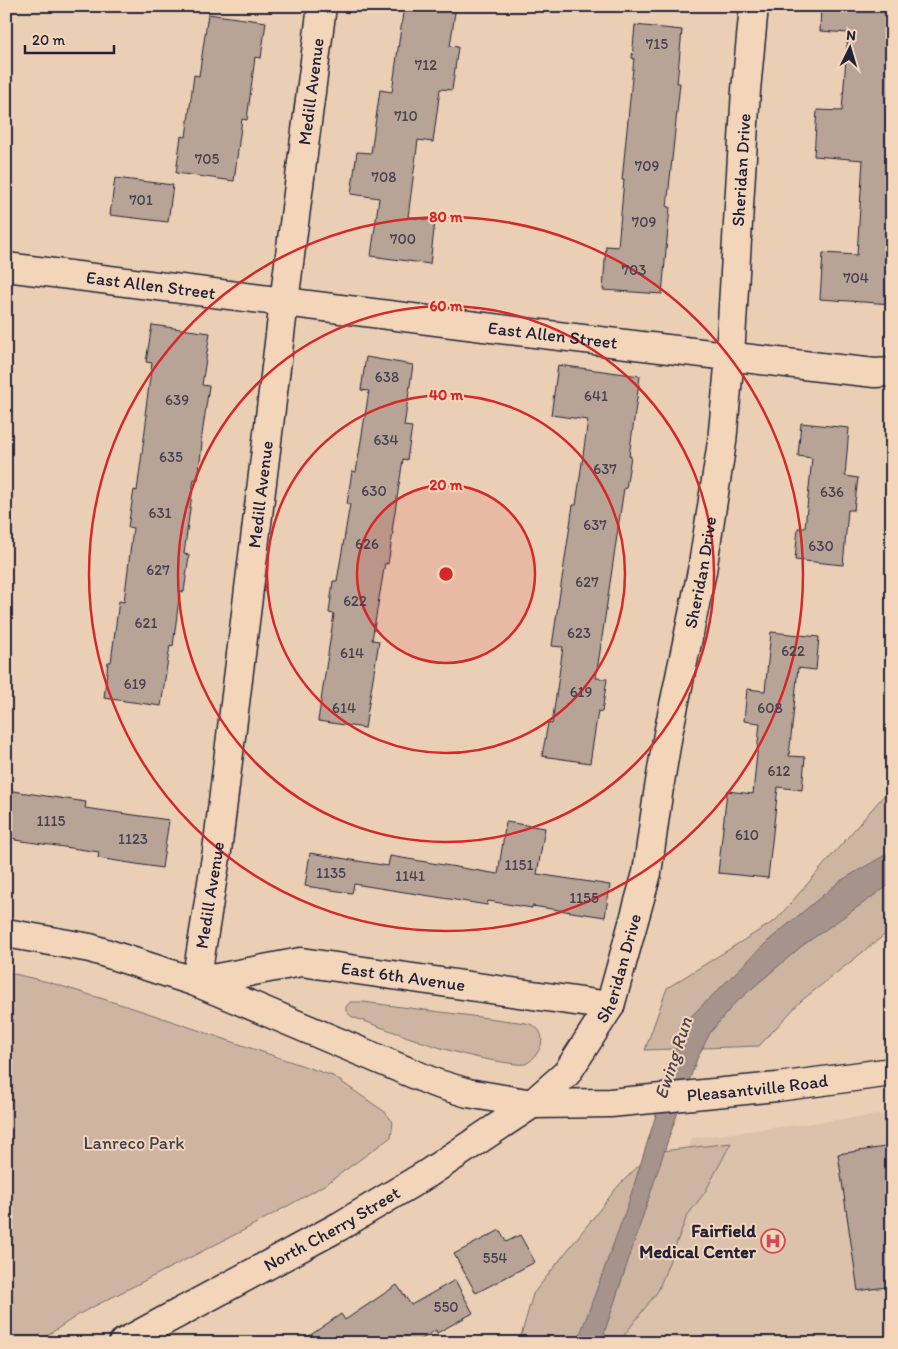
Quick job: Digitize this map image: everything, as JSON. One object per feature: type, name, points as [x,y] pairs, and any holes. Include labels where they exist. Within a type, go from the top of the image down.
[{"type":"street","name":"Medill Avenue","points":[[196,982],[218,842],[322,6]]},
{"type":"street","name":"Sheridan Drive","points":[[532,1104],[567,1073],[610,1006],[648,873],[658,794],[702,571],[722,442],[730,356],[746,90],[754,6]]},
{"type":"street","name":"East Allen Street","points":[[6,267],[500,329],[875,373],[892,372]]},
{"type":"street","name":"East 6th Avenue","points":[[6,933],[90,948],[196,982],[435,1083],[468,1094],[532,1104]]},
{"type":"street","name":"East 6th Avenue","points":[[196,982],[301,962],[610,1006]]},
{"type":"street","name":"Pleasantville Road","points":[[532,1104],[610,1103],[777,1087],[892,1072]]},
{"type":"street","name":"North Cherry Street","points":[[123,1343],[340,1226],[428,1174],[532,1104]]},
{"type":"shaded area","points":[[892,851],[892,883],[802,946],[734,1004],[710,1033],[697,1059],[668,1140],[601,1343],[577,1343],[628,1204],[683,1024],[769,940],[840,881]]},
{"type":"shaded area","name":"Fairfield Medical Center","points":[[892,1113],[892,1343],[615,1343],[692,1138]]},
{"type":"green space","points":[[892,786],[892,929],[801,1001],[759,1046],[645,1050],[667,988],[776,920]]},
{"type":"green space","name":"Lanreco Park","points":[[6,972],[48,982],[139,1010],[333,1076],[385,1112],[393,1122],[391,1137],[311,1193],[246,1229],[81,1313],[36,1343],[6,1343]]},
{"type":"green space","points":[[350,1002],[363,1002],[526,1023],[537,1028],[542,1037],[542,1042],[538,1052],[525,1064],[483,1059],[426,1043],[352,1017],[346,1011],[346,1007]]},
{"type":"green space","points":[[731,1143],[705,1192],[687,1216],[658,1291],[625,1334],[623,1343],[519,1343],[533,1294],[619,1185],[653,1152]]},
{"type":"building","points":[[404,6],[456,6],[450,46],[458,47],[452,90],[440,89],[433,142],[418,140],[408,217],[435,221],[430,264],[371,256],[379,198],[351,194],[357,152],[371,153],[380,90],[392,92]]},
{"type":"building","points":[[821,6],[892,6],[892,104],[887,173],[892,173],[892,304],[820,299],[823,253],[857,255],[863,160],[814,156],[817,110],[842,111],[848,33],[820,31]]},
{"type":"building","points":[[208,14],[266,22],[261,58],[255,57],[247,120],[242,119],[234,181],[176,173],[181,136],[186,137],[194,75],[199,76]]},
{"type":"building","points":[[635,25],[682,30],[677,83],[680,83],[667,207],[670,207],[662,294],[603,290],[606,246],[618,247],[624,180],[622,180],[634,58],[632,58]]},
{"type":"building","points":[[115,178],[173,185],[168,222],[110,215]]},
{"type":"building","points":[[152,325],[210,333],[202,385],[209,386],[198,480],[194,479],[184,554],[189,555],[184,592],[180,591],[173,646],[170,645],[161,706],[104,698],[108,662],[111,662],[119,601],[124,602],[133,528],[128,527],[134,490],[137,491],[147,415],[145,415],[152,363],[146,362]]},
{"type":"building","points":[[366,357],[413,365],[404,426],[412,427],[407,460],[403,459],[388,564],[385,563],[372,640],[379,641],[365,728],[318,721],[334,614],[329,613],[333,581],[337,581],[350,504],[347,504],[352,471],[356,472],[369,391],[361,390]]},
{"type":"building","points":[[558,365],[640,376],[629,456],[631,456],[626,489],[624,488],[596,678],[607,679],[602,712],[598,711],[590,763],[542,756],[548,723],[552,724],[563,647],[552,646],[573,505],[576,505],[588,420],[551,415]]},
{"type":"building","points":[[801,423],[849,428],[845,476],[858,478],[854,510],[848,510],[843,565],[795,560],[798,528],[805,528],[812,458],[798,456]]},
{"type":"building","points":[[771,632],[819,637],[816,670],[798,668],[789,756],[805,757],[802,790],[778,787],[768,878],[718,873],[727,791],[753,794],[760,723],[744,721],[747,689],[765,691]]},
{"type":"building","points":[[6,790],[86,802],[85,808],[169,820],[162,868],[98,858],[99,852],[15,840],[6,837]]},
{"type":"building","points":[[506,822],[545,828],[537,874],[610,885],[605,917],[488,901],[487,905],[354,884],[352,893],[305,886],[310,853],[388,866],[390,856],[498,874]]},
{"type":"building","points":[[892,1146],[892,1286],[858,1291],[838,1154]]},
{"type":"building","points":[[500,1230],[506,1242],[520,1235],[535,1262],[476,1293],[454,1254]]},
{"type":"building","points":[[455,1280],[473,1313],[437,1333],[436,1330],[416,1343],[299,1343],[341,1314],[345,1320],[397,1285],[411,1305]]},
{"type":"place","name":"Fairfield Medical Center","points":[[773,1241]]},
{"type":"water label","name":"Ewing Run","points":[[673,1058]]}]
